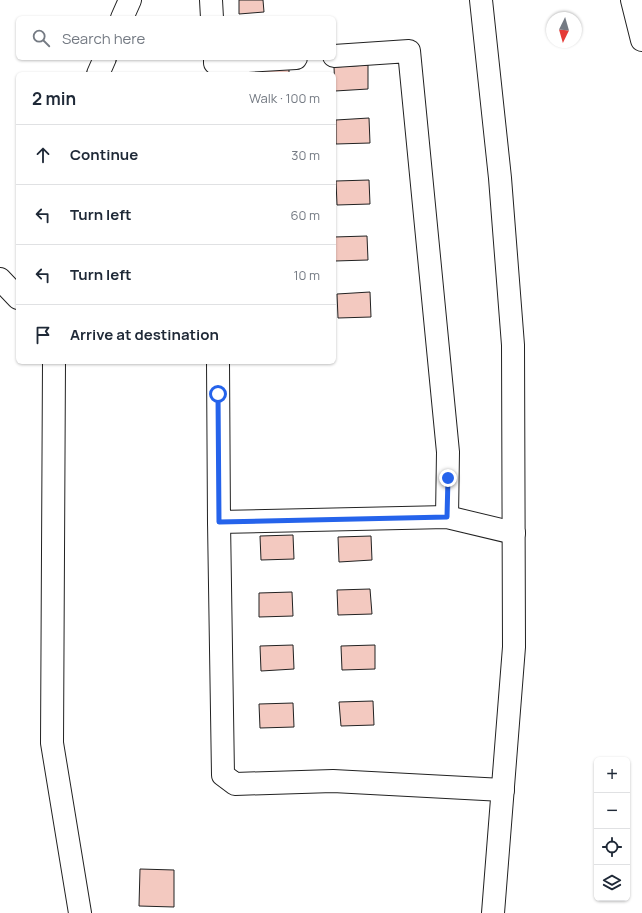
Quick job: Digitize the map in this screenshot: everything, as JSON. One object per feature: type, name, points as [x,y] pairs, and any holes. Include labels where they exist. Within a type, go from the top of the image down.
[{"type":"main road","points":[[211,0],[212,16]]},
{"type":"main road","points":[[481,0],[500,178],[513,345],[514,647],[494,912]]},
{"type":"main road","points":[[632,0],[642,40]]},
{"type":"main road","points":[[336,56],[409,51],[448,452],[447,517]]},
{"type":"main road","points":[[99,72],[104,60]]},
{"type":"main road","points":[[213,63],[263,60]]},
{"type":"main road","points":[[0,279],[16,296]]},
{"type":"main road","points":[[54,364],[52,743],[80,913]]},
{"type":"main road","points":[[218,364],[223,775],[235,784],[333,781],[503,790]]},
{"type":"main road","points":[[219,522],[447,517],[514,533]]},
{"type":"building","points":[[239,0],[263,0],[264,12],[239,14]]},
{"type":"building","points":[[368,65],[368,89],[336,91],[336,72],[334,72],[334,67]]},
{"type":"building","points":[[289,66],[289,72],[256,72],[256,67]]},
{"type":"building","points":[[369,118],[370,143],[336,144],[336,120]]},
{"type":"building","points":[[369,180],[370,204],[337,205],[336,181]]},
{"type":"building","points":[[367,236],[368,260],[336,261],[336,237]]},
{"type":"building","points":[[370,292],[371,317],[338,318],[337,294]]},
{"type":"building","points":[[293,535],[294,559],[261,560],[260,536]]},
{"type":"building","points":[[371,536],[372,560],[339,562],[338,537]]},
{"type":"building","points":[[370,589],[372,614],[338,615],[337,590]]},
{"type":"building","points":[[292,592],[293,616],[259,617],[259,593]]},
{"type":"building","points":[[293,645],[294,669],[261,671],[260,646]]},
{"type":"building","points":[[375,645],[375,669],[342,670],[341,646]]},
{"type":"building","points":[[373,701],[374,725],[341,726],[339,702]]},
{"type":"building","points":[[293,703],[294,727],[260,728],[259,704]]},
{"type":"building","points":[[140,869],[174,870],[174,907],[139,906]]},
{"type":"route","points":[[218,394],[219,522],[447,517],[448,478]]}]
